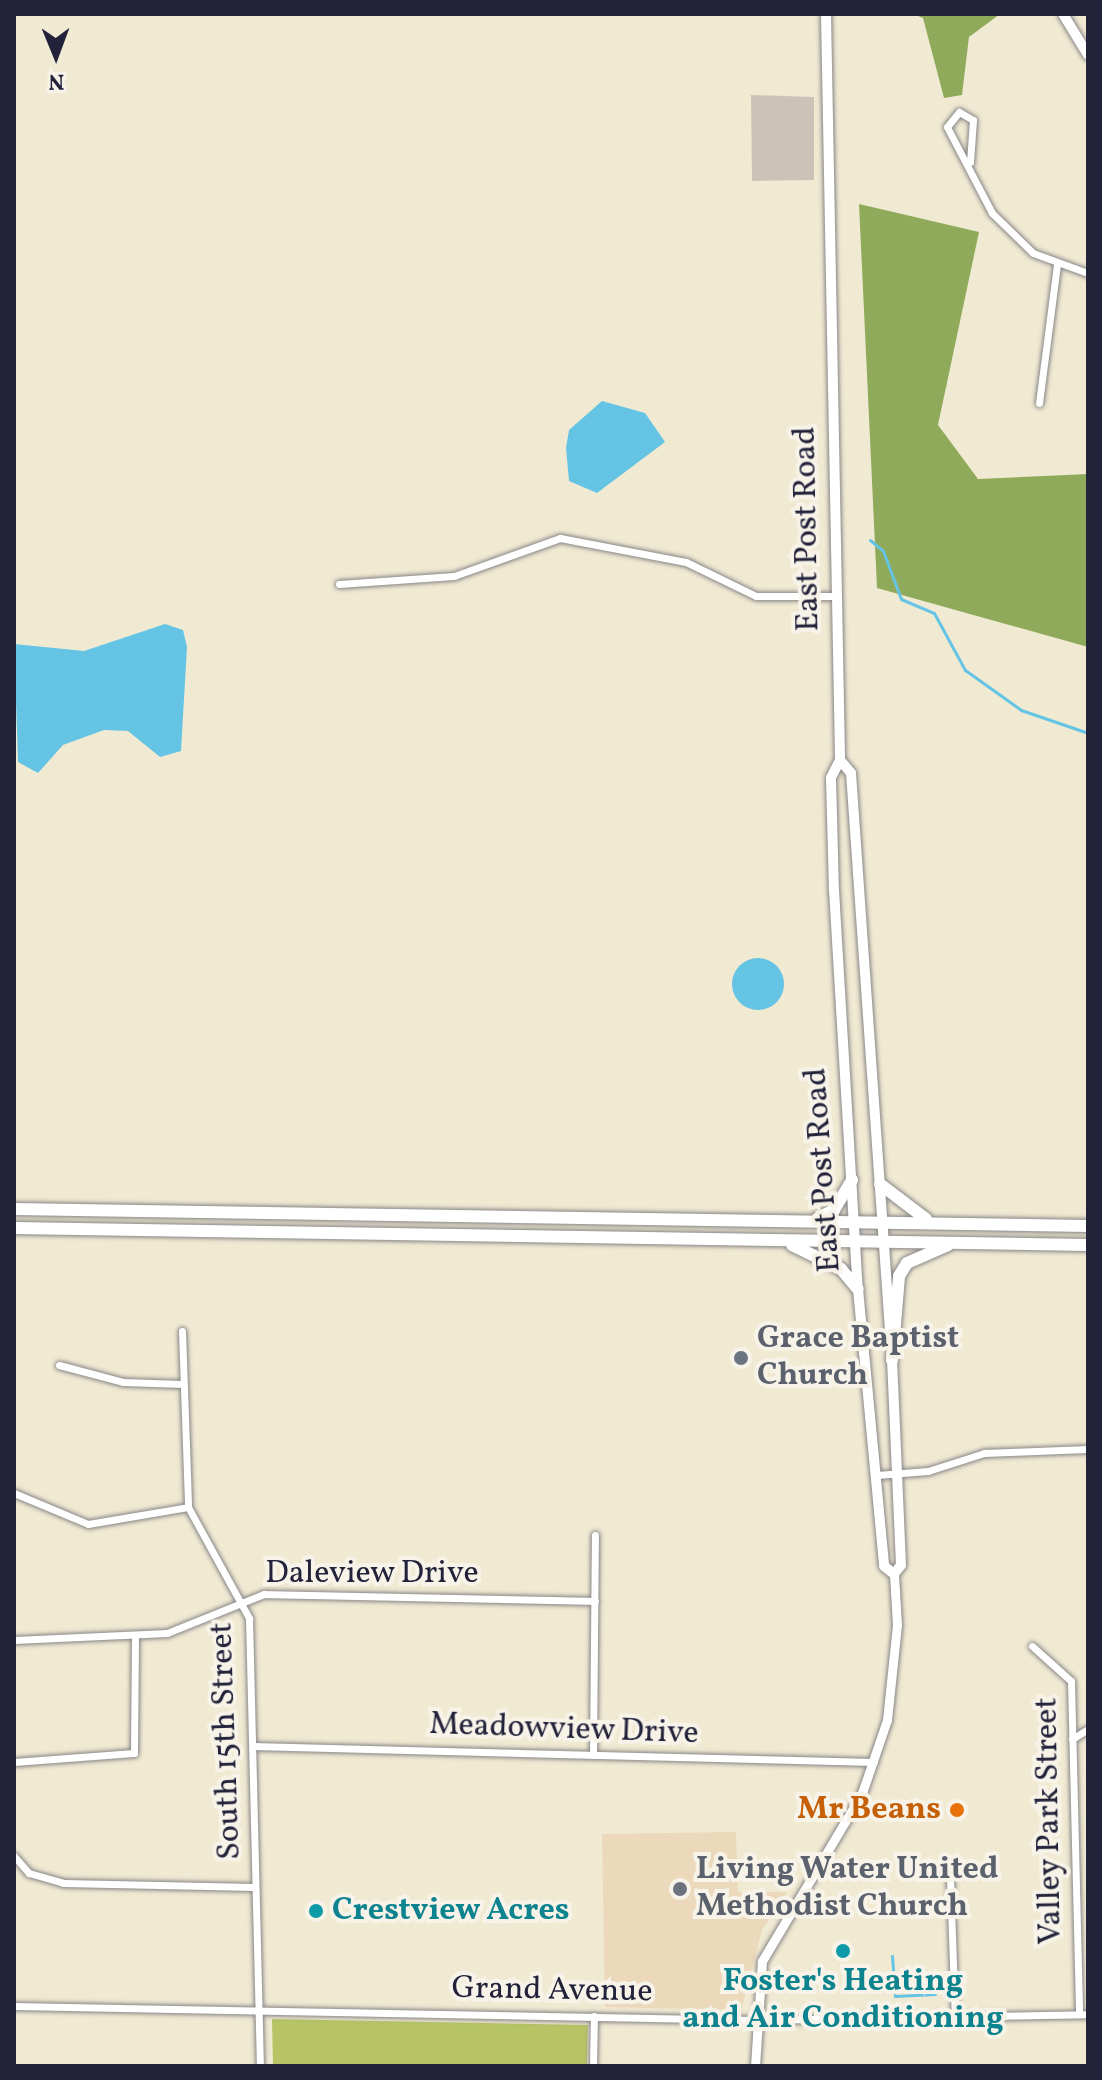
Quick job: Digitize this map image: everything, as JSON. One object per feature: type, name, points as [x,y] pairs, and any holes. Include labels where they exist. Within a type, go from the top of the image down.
[{"type":"highway","points":[[810,1220],[828,1215],[852,1180]]},
{"type":"highway","points":[[880,1184],[907,1210],[937,1222]]},
{"type":"highway","points":[[14,1209],[1088,1226]]},
{"type":"highway","points":[[14,1228],[1088,1245]]},
{"type":"highway","points":[[782,1241],[827,1260],[858,1289]]},
{"type":"highway","points":[[892,1360],[899,1276],[907,1263],[958,1242]]},
{"type":"main road","name":"East Post Road","points":[[826,14],[840,760],[831,778],[834,890],[858,1289],[884,1566],[894,1574],[901,1565],[892,1360],[851,773],[840,760]]},
{"type":"main road","points":[[1063,14],[1086,47]]},
{"type":"street","points":[[970,162],[973,120],[954,113],[947,127],[970,162],[992,213],[1057,265],[1088,273]]},
{"type":"street","points":[[1039,403],[1044,325],[1057,265]]},
{"type":"street","points":[[339,584],[454,576],[531,544],[569,538],[686,562],[756,596],[836,596]]},
{"type":"street","name":"South 15th Street","points":[[182,1331],[188,1507],[245,1599],[253,1746],[260,2066]]},
{"type":"street","points":[[59,1365],[123,1382],[183,1384]]},
{"type":"street","points":[[877,1475],[898,1474],[984,1453],[1088,1449]]},
{"type":"street","points":[[14,1493],[88,1524],[188,1507]]},
{"type":"street","points":[[593,1755],[595,1535]]},
{"type":"street","name":"East Post Road","points":[[755,2066],[755,2020],[772,1935],[845,1824],[874,1762],[894,1673],[894,1574]]},
{"type":"street","name":"Daleview Drive","points":[[14,1640],[135,1639],[201,1623],[245,1599],[264,1594],[595,1601]]},
{"type":"street","points":[[14,1762],[134,1753],[135,1639]]},
{"type":"street","name":"Valley Park Street","points":[[1032,1646],[1068,1674],[1084,2014]]},
{"type":"street","points":[[1072,1739],[1088,1729]]},
{"type":"street","name":"Meadowview Drive","points":[[253,1746],[874,1762]]},
{"type":"street","points":[[14,1856],[29,1873],[63,1883],[255,1887]]},
{"type":"street","points":[[950,1878],[955,2018]]},
{"type":"street","name":"Grand Avenue","points":[[14,2006],[755,2020],[1084,2014]]},
{"type":"street","points":[[593,2066],[594,2016]]},
{"type":"shaded area","points":[[751,95],[814,97],[814,180],[752,181]]},
{"type":"shaded area","points":[[736,1832],[738,1892],[787,1892],[762,1930],[741,2010],[605,2007],[602,1834]]},
{"type":"green space","points":[[913,14],[1000,14],[969,37],[962,95],[944,98],[923,18]]},
{"type":"green space","points":[[859,204],[979,232],[938,425],[978,479],[1088,474],[1088,647],[877,588]]},
{"type":"green space","points":[[272,2019],[588,2025],[587,2066],[273,2066]]},
{"type":"water","points":[[602,401],[645,413],[665,442],[597,493],[569,481],[566,448],[569,430]]},
{"type":"water","points":[[165,624],[183,630],[187,647],[181,751],[160,757],[128,731],[104,730],[63,745],[38,773],[18,762],[14,644],[84,651]]},
{"type":"water","points":[[758,958],[776,966],[784,984],[776,1002],[758,1010],[740,1002],[732,984],[740,966]]},
{"type":"waterway","points":[[870,540],[883,551],[901,599],[934,613],[965,670],[1021,710],[1088,733]]},
{"type":"waterway","points":[[892,1956],[895,1996],[935,1994]]},
{"type":"place","name":"Grace Baptist Church","points":[[741,1358]]},
{"type":"place","name":"Mr Beans","points":[[957,1810]]},
{"type":"place","name":"Living Water United Methodist Church","points":[[680,1889]]},
{"type":"place","name":"Crestview Acres","points":[[316,1911]]},
{"type":"place","name":"Foster's Heating and Air Conditioning","points":[[843,1951]]}]
